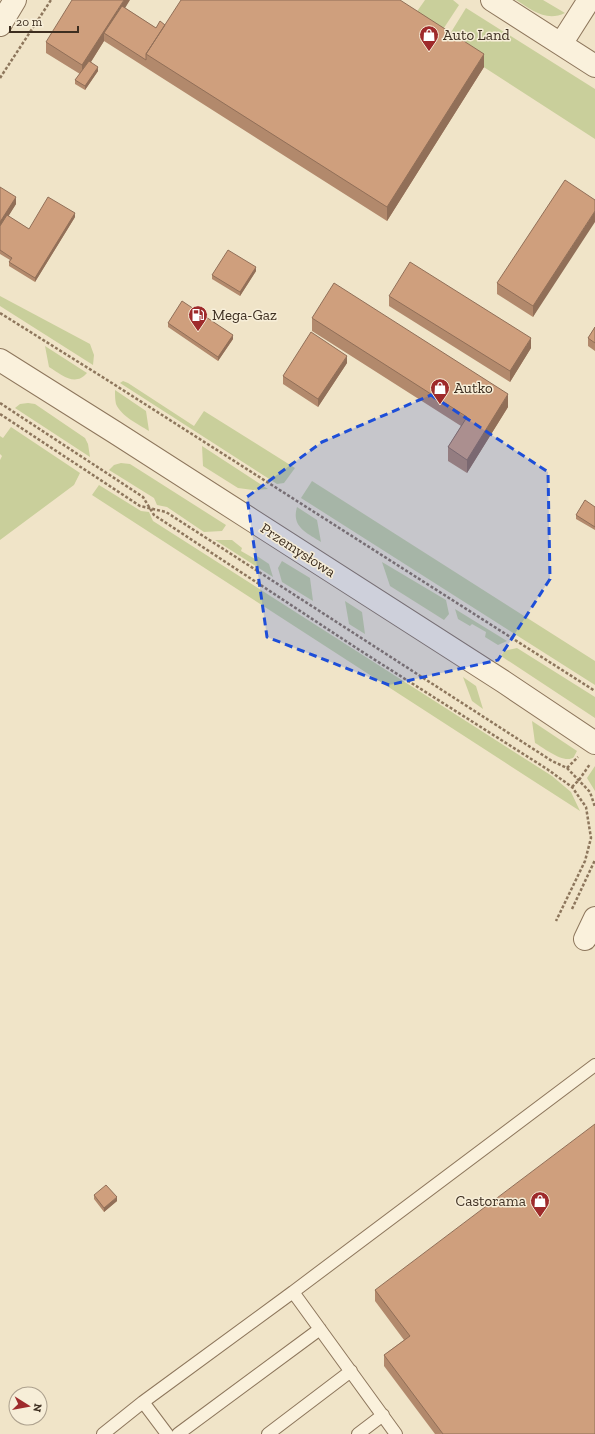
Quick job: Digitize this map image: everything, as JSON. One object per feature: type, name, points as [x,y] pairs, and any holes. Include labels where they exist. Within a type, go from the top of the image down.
[{"type":"street","points":[[0,25],[15,0]]},
{"type":"street","points":[[492,0],[595,66]]},
{"type":"street","points":[[561,44],[589,0]]},
{"type":"street","name":"Przemysłowa","points":[[0,360],[97,420],[491,674],[593,753]]},
{"type":"street","points":[[585,939],[595,918]]},
{"type":"lane","points":[[102,1434],[595,1066]]},
{"type":"lane","points":[[293,1292],[396,1434]]},
{"type":"lane","points":[[178,1434],[320,1329]]},
{"type":"lane","points":[[268,1434],[350,1371]]},
{"type":"lane","points":[[143,1402],[167,1434]]},
{"type":"lane","points":[[358,1434],[383,1416]]},
{"type":"path","points":[[0,78],[51,0]]},
{"type":"path","points":[[0,312],[595,691]]},
{"type":"path","points":[[0,403],[143,497],[154,515],[355,647],[547,769],[572,787],[586,807],[591,838],[585,861],[556,921]]},
{"type":"path","points":[[0,414],[140,506],[166,512],[552,761],[567,768],[590,792],[595,806]]},
{"type":"path","points":[[572,787],[579,780],[593,753]]},
{"type":"path","points":[[570,914],[595,860]]},
{"type":"highlighted area","points":[[431,395],[548,472],[550,579],[498,660],[389,685],[267,637],[247,497],[322,442]]},
{"type":"green space","points":[[425,0],[453,0],[459,5],[438,37],[411,20]]},
{"type":"green space","points":[[516,0],[543,0],[565,13],[552,16],[539,14]]},
{"type":"green space","points":[[466,8],[595,89],[595,139],[445,42]]},
{"type":"green space","points":[[0,296],[90,344],[94,355],[93,365],[0,306]]},
{"type":"green space","points":[[45,346],[87,373],[78,379],[73,379],[68,378],[49,367]]},
{"type":"green space","points":[[123,381],[194,426],[204,411],[295,468],[284,483],[277,484],[120,383]]},
{"type":"green space","points":[[115,390],[146,411],[149,431],[130,419],[118,408],[116,404]]},
{"type":"green space","points":[[20,404],[35,404],[85,438],[88,444],[90,457],[15,408]]},
{"type":"green space","points":[[11,427],[80,473],[74,485],[0,540],[0,460],[2,456],[0,454],[0,436],[3,438]]},
{"type":"green space","points":[[202,446],[268,489],[253,490],[238,488],[203,466]]},
{"type":"green space","points":[[121,463],[130,464],[226,525],[222,531],[204,532],[167,507],[157,505],[154,498],[109,470],[114,465]]},
{"type":"green space","points":[[312,481],[595,661],[595,685],[301,498]]},
{"type":"green space","points":[[99,485],[141,511],[149,512],[153,521],[552,776],[571,792],[580,811],[92,495]]},
{"type":"green space","points":[[297,507],[317,520],[321,542],[302,529],[298,524],[296,520]]},
{"type":"green space","points":[[215,540],[232,540],[242,548],[241,551],[255,559],[257,556],[269,564],[273,577]]},
{"type":"green space","points":[[282,561],[310,578],[313,601],[282,582],[278,568]]},
{"type":"green space","points":[[382,562],[446,600],[449,614],[444,620],[390,586]]},
{"type":"green space","points":[[345,601],[362,612],[365,634],[349,624]]},
{"type":"green space","points":[[455,609],[507,641],[498,645],[485,637],[486,632],[472,624],[470,626],[458,619]]},
{"type":"green space","points":[[517,648],[595,697],[595,718],[501,656],[504,651]]},
{"type":"green space","points":[[463,677],[476,686],[483,709],[472,701]]},
{"type":"green space","points":[[532,721],[577,751],[574,757],[565,759],[549,752],[535,743]]},
{"type":"green space","points":[[595,766],[595,791],[587,778]]},
{"type":"building","points":[[72,0],[124,0],[82,65],[46,42]]},
{"type":"building","points":[[181,0],[400,0],[484,54],[387,207],[146,54]]},
{"type":"building","points":[[122,6],[156,28],[160,21],[165,25],[146,54],[146,60],[104,33]]},
{"type":"building","points":[[89,61],[98,67],[85,86],[75,80]]},
{"type":"building","points":[[565,180],[595,200],[595,211],[533,306],[497,283]]},
{"type":"building","points":[[0,187],[16,197],[0,222]]},
{"type":"building","points":[[48,197],[75,213],[35,278],[9,262],[12,258],[0,250],[0,226],[7,215],[29,229]]},
{"type":"building","points":[[228,250],[256,267],[240,292],[212,275]]},
{"type":"building","points":[[410,262],[531,338],[510,371],[389,296]]},
{"type":"building","points":[[334,283],[508,394],[467,460],[448,447],[467,417],[312,318]]},
{"type":"building","name":"Mega-Gaz","points":[[182,301],[233,335],[218,357],[168,323]]},
{"type":"building","points":[[595,327],[595,343],[588,338]]},
{"type":"building","points":[[311,332],[347,356],[318,399],[283,376]]},
{"type":"building","points":[[585,500],[595,507],[595,527],[576,515]]},
{"type":"building","name":"Castorama","points":[[595,1124],[595,1434],[443,1434],[384,1355],[410,1336],[375,1290]]},
{"type":"building","points":[[106,1185],[117,1197],[104,1208],[94,1195]]},
{"type":"place","name":"Auto Land","points":[[429,52]]},
{"type":"place","name":"Mega-Gaz","points":[[198,332]]},
{"type":"place","name":"Autko","points":[[440,405]]},
{"type":"place","name":"Castorama","points":[[540,1218]]}]
